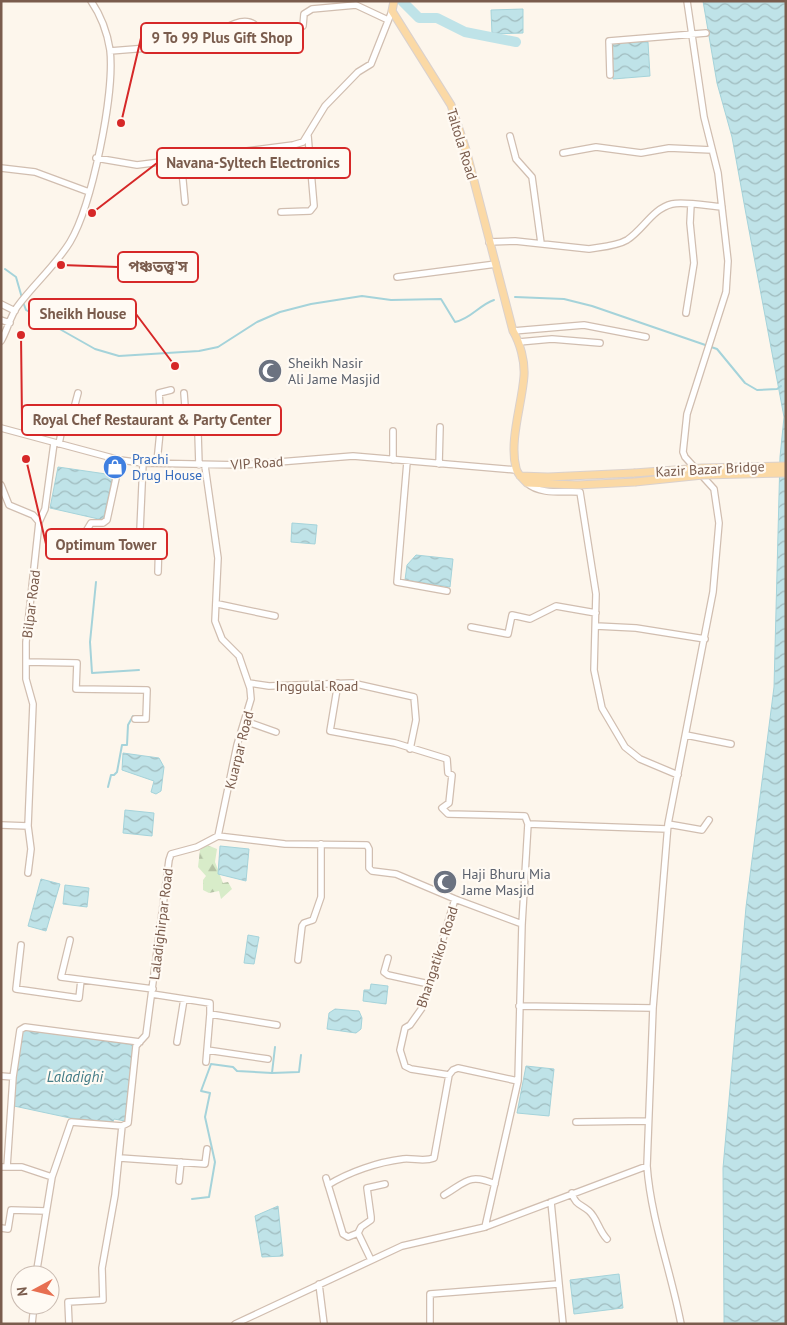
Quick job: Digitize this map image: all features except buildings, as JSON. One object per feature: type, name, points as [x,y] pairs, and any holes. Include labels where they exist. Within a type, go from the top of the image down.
[{"type":"main road","points":[[392,11],[394,1]]},
{"type":"main road","name":"Taltola Road","points":[[392,11],[451,105],[466,150],[489,242],[514,331],[519,342],[524,374],[518,410],[514,456],[518,473]]},
{"type":"main road","name":"Kazir Bazar Bridge","points":[[518,473],[548,477],[702,468],[786,466]]},
{"type":"main road","points":[[518,473],[527,483],[577,485],[635,482],[703,475],[786,473]]},
{"type":"street","points":[[1,341],[15,310],[69,243],[80,221],[89,192],[110,86],[110,51],[103,18],[91,1]]},
{"type":"street","points":[[681,1324],[673,1282],[649,1198],[647,1121],[653,1008],[668,827],[714,582],[719,523],[718,503],[714,489],[685,457],[682,442],[688,414],[726,292],[728,262],[722,207],[704,117],[687,1]]},
{"type":"street","points":[[110,51],[198,44],[208,41],[224,28],[247,22],[254,25],[257,34],[261,36],[282,35],[302,26],[304,14],[312,9],[356,5],[388,20]]},
{"type":"street","points":[[96,158],[137,165],[293,145],[303,142],[325,106],[358,72],[371,64],[392,11]]},
{"type":"street","points":[[610,75],[609,40],[706,33]]},
{"type":"street","points":[[281,212],[310,211],[314,206],[308,136]]},
{"type":"street","points":[[510,136],[516,159],[532,177],[541,243]]},
{"type":"street","points":[[563,153],[596,147],[641,153],[669,148],[712,150]]},
{"type":"street","points":[[181,160],[185,202]]},
{"type":"street","points":[[1,168],[35,172],[89,192]]},
{"type":"street","points":[[489,242],[541,243],[589,249],[628,239],[650,216],[664,207],[682,202],[722,207]]},
{"type":"street","points":[[686,313],[694,263],[690,223],[691,204]]},
{"type":"street","points":[[397,278],[496,264]]},
{"type":"street","points":[[1,304],[15,310]]},
{"type":"street","points":[[1,320],[10,323]]},
{"type":"street","points":[[514,331],[584,325],[646,337]]},
{"type":"street","points":[[519,342],[552,339],[600,343]]},
{"type":"street","points":[[157,462],[161,422],[159,393],[171,390]]},
{"type":"street","name":"Bilpar Road","points":[[28,873],[31,849],[28,826],[31,712],[33,704],[26,678],[26,662],[39,522],[45,509],[57,444],[64,418],[74,408],[78,392]]},
{"type":"street","name":"Kuarpar Road","points":[[184,392],[186,419],[198,433],[218,558],[218,604],[214,613],[219,634],[225,643],[237,652],[249,683],[252,699],[237,745],[218,836]]},
{"type":"street","points":[[439,464],[440,427]]},
{"type":"street","name":"VIP Road","points":[[1,428],[120,460],[143,463],[202,465],[267,464],[340,456],[518,473]]},
{"type":"street","points":[[393,431],[394,460]]},
{"type":"street","points":[[85,532],[91,523],[103,524],[107,520],[120,460]]},
{"type":"street","points":[[407,462],[397,582],[447,591]]},
{"type":"street","points":[[143,463],[141,532],[159,536],[158,572]]},
{"type":"street","points":[[527,483],[533,488],[544,491],[580,492],[596,594],[594,670],[602,708],[625,747],[640,759],[678,775]]},
{"type":"street","points":[[1,485],[9,505],[33,515],[39,522]]},
{"type":"street","points":[[218,604],[275,616]]},
{"type":"street","points":[[471,627],[508,634],[512,615],[530,619],[556,606],[596,613]]},
{"type":"street","points":[[596,626],[636,628],[704,639]]},
{"type":"street","points":[[26,662],[78,663],[76,689],[147,690],[146,719],[135,719]]},
{"type":"street","name":"Inggulal Road","points":[[249,683],[269,686],[352,683],[414,697],[416,720],[410,748]]},
{"type":"street","points":[[338,683],[330,732],[395,743],[447,759],[448,773],[452,775],[449,803],[442,808],[448,814],[525,816],[528,824],[522,924],[518,1081],[485,1226]]},
{"type":"street","points":[[245,721],[276,732]]},
{"type":"street","points":[[686,735],[731,744]]},
{"type":"street","points":[[528,824],[668,827],[702,830],[709,820]]},
{"type":"street","points":[[1,825],[28,826]]},
{"type":"street","points":[[218,836],[285,844],[367,845],[369,849],[369,868],[372,871],[396,874],[522,924]]},
{"type":"street","name":"Laladighirpar Road","points":[[122,1126],[128,1123],[136,1046],[146,1034],[171,854],[197,847],[218,836]]},
{"type":"street","points":[[298,960],[302,926],[304,923],[314,920],[320,897],[321,844]]},
{"type":"street","name":"Bhangatikor Road","points":[[450,1075],[410,1069],[405,1066],[400,1056],[402,1035],[405,1028],[418,1014],[455,899]]},
{"type":"street","points":[[70,940],[61,978],[153,991],[210,1003],[206,1062]]},
{"type":"street","points":[[21,945],[16,989],[79,998],[81,980]]},
{"type":"street","points":[[388,958],[384,972],[388,975],[429,984]]},
{"type":"street","points":[[177,1042],[184,999]]},
{"type":"street","points":[[519,1006],[653,1008]]},
{"type":"street","points":[[210,1014],[277,1025]]},
{"type":"street","points":[[52,1177],[22,1167],[4,1167],[13,1077],[20,1030],[26,1027],[140,1042]]},
{"type":"street","points":[[207,1050],[268,1059]]},
{"type":"street","points":[[328,1186],[344,1176],[380,1165],[404,1159],[428,1160],[434,1158],[452,1070],[458,1068],[518,1081]]},
{"type":"street","points":[[1,1076],[13,1077]]},
{"type":"street","points":[[576,1122],[647,1121]]},
{"type":"street","points":[[38,1265],[52,1177],[71,1122],[122,1126],[120,1158],[102,1268],[103,1300],[68,1302],[69,1324]]},
{"type":"street","points":[[120,1158],[205,1164],[208,1149]]},
{"type":"street","points":[[179,1181],[181,1162]]},
{"type":"street","points":[[235,1324],[402,1246],[485,1226],[647,1166]]},
{"type":"street","points":[[326,1178],[343,1234],[348,1236],[358,1233]]},
{"type":"street","points":[[444,1195],[472,1178],[479,1178],[495,1184]]},
{"type":"street","points":[[371,1260],[358,1233],[360,1227],[370,1220],[371,1217],[367,1188],[385,1184]]},
{"type":"street","points":[[572,1193],[576,1203],[589,1211],[600,1232],[607,1239]]},
{"type":"street","points":[[551,1202],[563,1324]]},
{"type":"street","points":[[1,1228],[8,1229],[11,1210],[46,1211]]},
{"type":"street","points":[[319,1284],[324,1324]]},
{"type":"street","points":[[430,1324],[430,1294],[558,1284]]},
{"type":"green space","points":[[207,845],[217,849],[215,862],[223,883],[228,882],[232,889],[221,899],[219,891],[209,893],[203,890],[203,880],[206,876],[198,867],[200,850]]},
{"type":"water","points":[[703,1],[786,1],[786,1324],[724,1324],[723,1168],[746,907],[774,687],[780,457],[784,417],[732,137],[717,83]]},
{"type":"water","points":[[523,9],[523,33],[492,34],[491,10]]},
{"type":"water","points":[[610,41],[648,42],[650,76],[613,79]]},
{"type":"water","points":[[58,467],[113,475],[103,520],[50,508]]},
{"type":"water","points":[[292,523],[317,525],[315,544],[291,542]]},
{"type":"water","points":[[416,555],[453,559],[450,587],[405,580],[407,565]]},
{"type":"water","points":[[123,753],[159,758],[164,767],[161,791],[156,794],[151,792],[154,781],[122,770]]},
{"type":"water","points":[[125,810],[154,813],[152,836],[123,833]]},
{"type":"water","points":[[220,846],[249,849],[246,881],[218,874]]},
{"type":"water","points":[[41,879],[60,884],[46,931],[28,926]]},
{"type":"water","points":[[65,885],[89,888],[87,907],[63,904]]},
{"type":"water","points":[[248,935],[259,937],[254,964],[244,963]]},
{"type":"water","points":[[371,984],[388,986],[386,1004],[363,1001],[364,990],[370,990]]},
{"type":"water","points":[[335,1009],[359,1011],[362,1018],[361,1029],[356,1033],[327,1029],[329,1013]]},
{"type":"water","name":"Laladighi","points":[[26,1029],[133,1045],[125,1121],[114,1119],[113,1122],[70,1118],[14,1106],[15,1077],[21,1032]]},
{"type":"water","points":[[526,1066],[554,1069],[549,1116],[517,1113]]},
{"type":"water","points":[[278,1206],[283,1256],[262,1257],[255,1216]]},
{"type":"water","points":[[619,1274],[623,1308],[574,1314],[570,1280]]},
{"type":"waterway","points":[[402,1],[419,18],[437,18],[465,32],[516,42]]},
{"type":"waterway","points":[[5,269],[16,277],[22,298]]},
{"type":"waterway","points":[[23,302],[26,310],[95,349],[119,356],[199,351],[218,347],[257,322],[280,312],[311,304],[362,296],[391,300],[441,299],[455,322],[466,318],[494,300]]},
{"type":"waterway","points":[[515,297],[564,299],[592,306],[717,349],[745,383],[757,390],[777,389],[781,386]]},
{"type":"waterway","points":[[96,582],[90,642],[92,673],[139,670]]},
{"type":"waterway","points":[[108,787],[111,775],[117,772],[122,745],[127,745],[128,725],[133,716]]},
{"type":"waterway","points":[[275,1047],[272,1073],[299,1072],[301,1055]]},
{"type":"waterway","points":[[192,1199],[209,1197],[215,1162],[205,1117],[210,1093],[201,1091],[211,1064],[233,1067],[237,1071],[272,1073]]},
{"type":"place","name":"9 To 99 Plus Gift Shop","points":[[121,123]]},
{"type":"place","name":"Navana-Syltech Electronics","points":[[92,213]]},
{"type":"place","name":"পঞ্চতত্ত্ব'স","points":[[61,265]]},
{"type":"place","name":"Royal Chef Restaurant & Party Center","points":[[21,335]]},
{"type":"place","name":"Sheikh House","points":[[175,366]]},
{"type":"place","name":"Sheikh Nasir Ali Jame Masjid","points":[[270,371]]},
{"type":"place","name":"Optimum Tower","points":[[26,459]]},
{"type":"place","name":"Prachi Drug House","points":[[115,467]]},
{"type":"place","name":"Haji Bhuru Mia Jame Masjid","points":[[445,882]]}]
